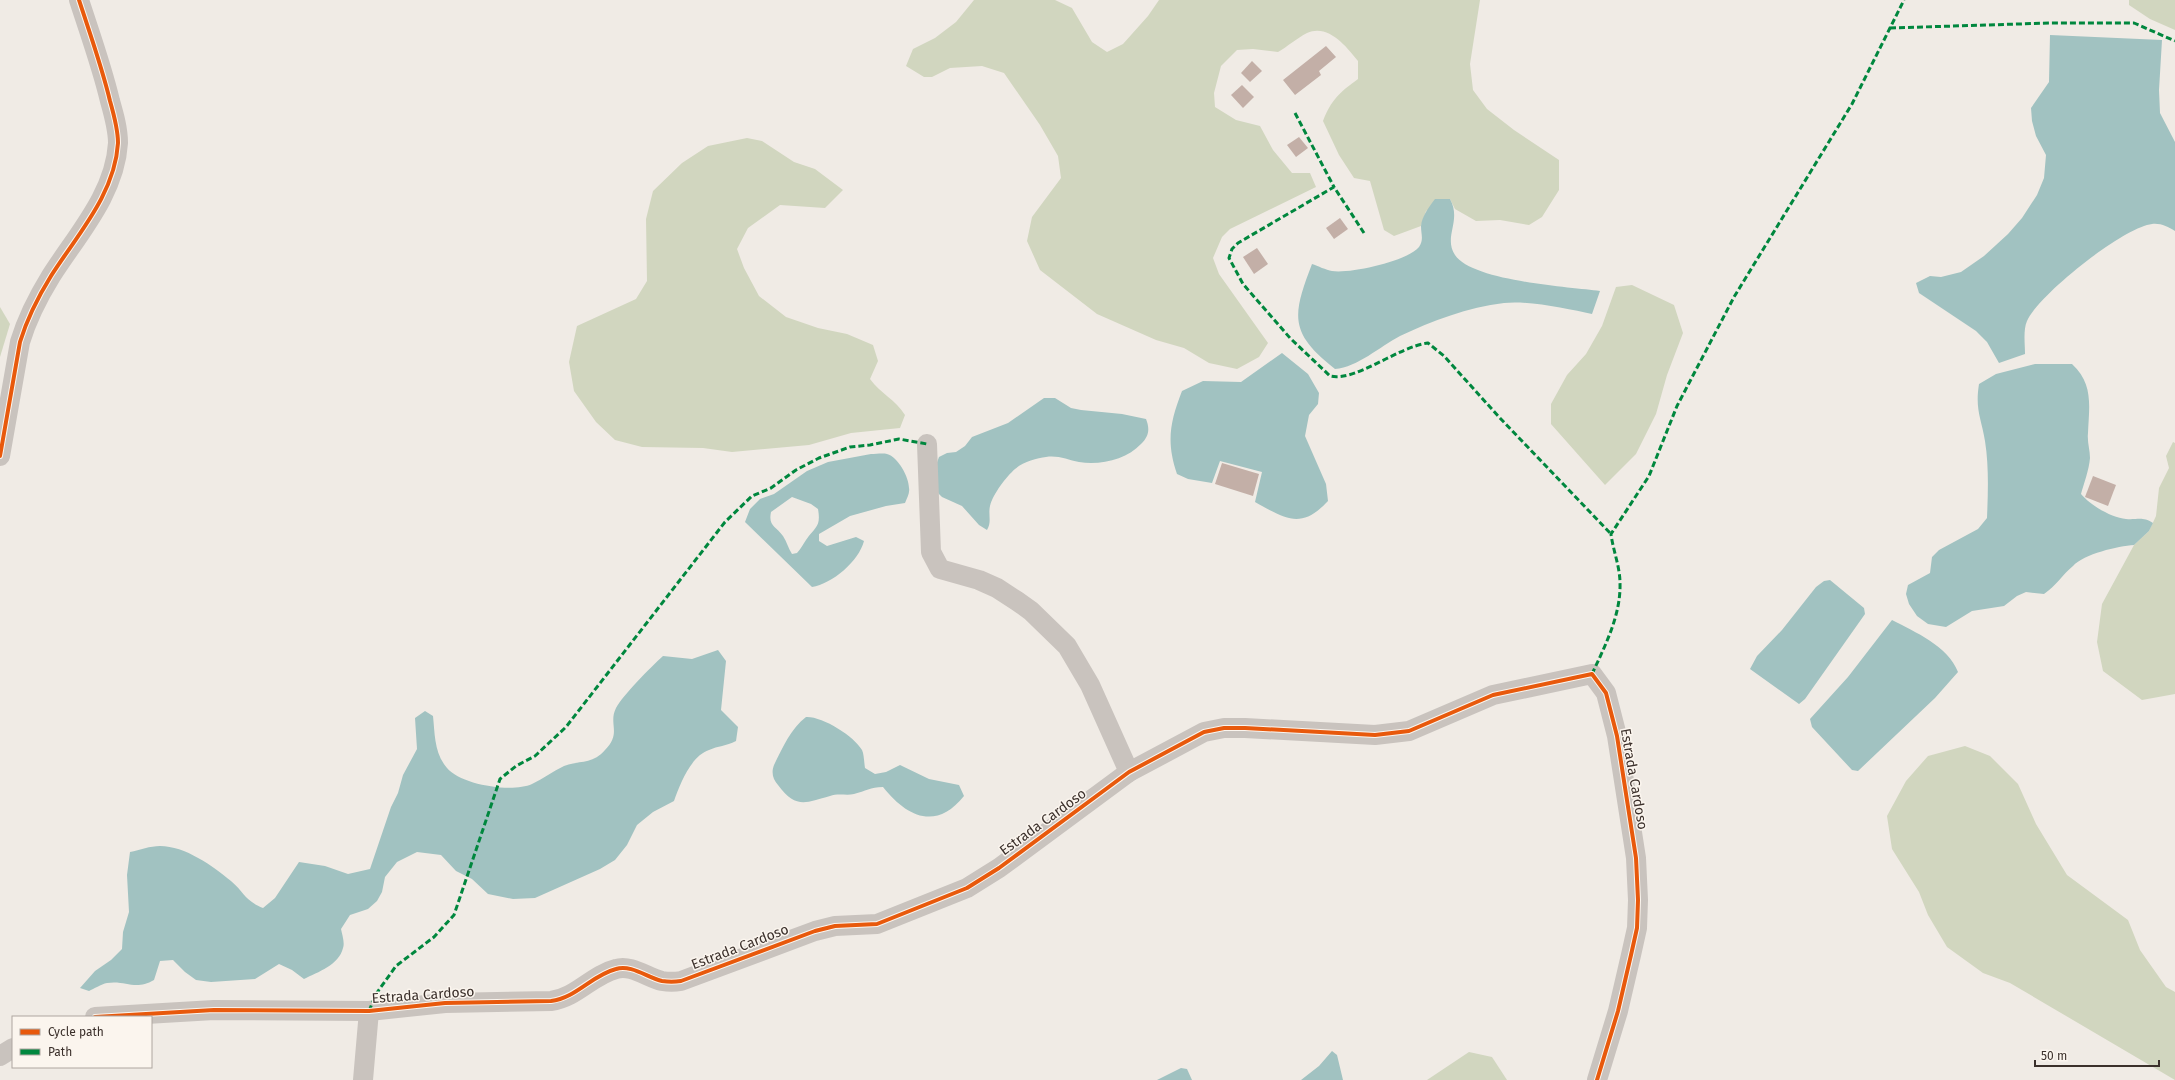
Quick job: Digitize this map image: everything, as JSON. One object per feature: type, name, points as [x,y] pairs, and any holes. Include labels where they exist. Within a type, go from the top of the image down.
[{"type":"street","points":[[0,456],[20,342],[25,325],[50,277],[100,202],[109,182],[116,160],[118,142],[116,125],[105,80],[79,0]]},
{"type":"street","points":[[927,444],[930,552],[935,562],[940,569],[979,580],[1007,594],[1031,611],[1067,646],[1090,685],[1129,772]]},
{"type":"street","name":"Estrada Cardoso","points":[[112,1016],[214,1010],[369,1011],[445,1002],[559,1000],[600,975],[624,967],[662,981],[681,981],[815,931],[835,926],[854,926],[882,922],[967,888],[999,868],[1129,772],[1204,732],[1224,728],[1375,735],[1409,731],[1493,695],[1592,674],[1606,693],[1617,736],[1636,858],[1638,900],[1637,928],[1631,955],[1618,1011],[1597,1080]]},
{"type":"street","points":[[363,1080],[369,1011]]},
{"type":"street","points":[[0,1056],[12,1049]]},
{"type":"green space","points":[[974,0],[1055,0],[1072,8],[1092,42],[1107,52],[1123,44],[1148,16],[1159,0],[1480,0],[1470,64],[1473,90],[1487,109],[1514,130],[1559,160],[1559,190],[1542,217],[1529,225],[1500,220],[1476,221],[1455,209],[1450,199],[1426,211],[1421,226],[1394,236],[1384,230],[1370,181],[1354,178],[1339,155],[1323,121],[1329,107],[1337,97],[1358,79],[1358,61],[1354,55],[1343,43],[1322,31],[1307,33],[1278,52],[1253,49],[1237,50],[1221,66],[1214,93],[1215,107],[1236,120],[1260,126],[1273,150],[1292,173],[1310,173],[1316,187],[1230,229],[1222,237],[1213,258],[1219,274],[1268,343],[1259,357],[1237,369],[1209,363],[1184,348],[1156,340],[1097,314],[1040,270],[1027,241],[1032,217],[1061,178],[1058,156],[1040,125],[1004,73],[982,66],[950,68],[932,77],[924,77],[906,66],[913,49],[935,38],[956,22]]},
{"type":"green space","points":[[2129,0],[2175,0],[2175,30],[2150,19],[2129,5]]},
{"type":"green space","points":[[747,138],[762,141],[794,162],[815,169],[843,190],[825,208],[780,205],[748,228],[737,249],[744,268],[759,296],[786,317],[818,328],[847,334],[873,345],[878,361],[870,379],[901,409],[905,415],[900,428],[851,433],[809,445],[732,452],[703,448],[642,447],[615,440],[596,422],[574,391],[569,362],[577,326],[636,299],[647,281],[646,219],[653,191],[682,163],[708,146]]},
{"type":"green space","points":[[1632,285],[1674,305],[1683,333],[1667,375],[1656,414],[1636,454],[1605,485],[1551,424],[1551,404],[1567,375],[1586,354],[1602,326],[1616,287]]},
{"type":"green space","points":[[0,307],[10,324],[0,357]]},
{"type":"green space","points":[[2173,442],[2175,443],[2175,694],[2142,700],[2103,671],[2097,642],[2102,604],[2134,545],[2149,531],[2156,516],[2159,488],[2169,468],[2166,456]]},
{"type":"green space","points":[[1965,746],[1990,756],[2018,784],[2036,824],[2067,875],[2128,920],[2140,950],[2166,987],[2175,992],[2175,1080],[2010,983],[1983,973],[1947,947],[1928,915],[1919,892],[1892,849],[1887,816],[1906,781],[1928,756]]},
{"type":"green space","points":[[1469,1052],[1492,1057],[1507,1080],[1427,1080]]},
{"type":"water","points":[[2050,35],[2162,40],[2159,90],[2160,113],[2175,142],[2175,231],[2158,224],[2152,224],[2139,228],[2103,249],[2064,279],[2035,309],[2026,325],[2025,354],[1999,363],[1987,342],[1976,331],[1919,293],[1916,283],[1930,276],[1941,277],[1961,272],[1984,256],[2008,234],[2022,218],[2037,195],[2044,178],[2046,155],[2036,136],[2032,121],[2031,108],[2049,82]]},
{"type":"water","points":[[1435,199],[1450,199],[1454,214],[1451,235],[1452,248],[1455,255],[1465,264],[1480,271],[1500,277],[1545,285],[1600,291],[1592,314],[1548,306],[1513,302],[1491,305],[1450,315],[1412,330],[1392,340],[1360,361],[1352,365],[1335,369],[1309,345],[1302,334],[1299,322],[1298,311],[1301,297],[1312,264],[1332,271],[1352,270],[1391,262],[1413,252],[1421,244],[1421,226],[1423,219]]},
{"type":"water","points":[[1282,353],[1308,374],[1319,393],[1318,404],[1309,415],[1305,436],[1326,484],[1328,501],[1310,516],[1301,519],[1285,517],[1255,502],[1262,472],[1220,461],[1212,483],[1188,479],[1177,474],[1171,452],[1172,422],[1182,391],[1203,381],[1241,382]]},
{"type":"water","points":[[2035,364],[2072,364],[2084,380],[2087,388],[2089,396],[2088,436],[2090,458],[2088,472],[2081,494],[2108,514],[2126,519],[2143,519],[2153,523],[2149,531],[2134,545],[2102,551],[2078,562],[2044,594],[2026,592],[2017,596],[2004,606],[1972,611],[1946,627],[1928,624],[1917,616],[1909,604],[1906,594],[1908,585],[1930,573],[1932,557],[1939,550],[1978,529],[1987,518],[1987,460],[1985,441],[1978,407],[1979,384],[1996,374]]},
{"type":"water","points":[[1044,398],[1055,398],[1071,408],[1122,414],[1146,419],[1148,426],[1147,435],[1144,441],[1135,449],[1128,454],[1113,460],[1087,463],[1059,457],[1050,457],[1034,459],[1022,464],[1008,476],[994,496],[990,506],[989,524],[987,530],[979,525],[962,506],[942,497],[937,492],[935,468],[939,457],[947,453],[956,452],[965,446],[972,437],[1008,423]]},
{"type":"water","points":[[871,454],[887,454],[899,463],[905,473],[909,484],[909,492],[905,503],[886,506],[850,516],[819,534],[819,541],[827,546],[856,537],[864,541],[861,549],[851,564],[828,581],[812,587],[745,522],[750,509],[760,499],[774,494],[807,471],[828,462]],"holes":[[[792,497],[811,504],[818,509],[819,519],[817,526],[797,553],[792,554],[783,536],[773,526],[770,517],[771,512]]]},
{"type":"water","points":[[1830,580],[1864,608],[1865,614],[1805,699],[1799,704],[1750,669],[1757,656],[1782,630],[1816,587],[1824,581]]},
{"type":"water","points":[[1892,620],[1939,647],[1947,655],[1958,672],[1935,698],[1858,771],[1852,770],[1812,727],[1810,719],[1848,677]]},
{"type":"water","points":[[718,650],[726,661],[721,710],[738,727],[736,741],[709,750],[697,758],[687,771],[674,801],[653,812],[637,825],[627,845],[615,860],[600,869],[535,898],[513,899],[488,894],[472,879],[456,871],[441,855],[417,852],[397,862],[385,877],[382,892],[377,901],[368,909],[350,915],[341,929],[344,946],[337,959],[321,971],[304,979],[292,970],[279,964],[255,979],[211,982],[196,980],[173,960],[160,961],[154,980],[141,985],[114,982],[100,985],[89,991],[80,988],[95,971],[111,960],[122,949],[123,932],[129,912],[127,875],[130,852],[160,846],[179,849],[189,853],[216,869],[236,885],[248,899],[263,908],[275,898],[299,862],[325,866],[348,874],[370,869],[391,807],[398,793],[403,775],[417,749],[415,718],[425,711],[433,716],[437,750],[447,768],[454,774],[463,779],[487,786],[512,788],[523,787],[536,782],[564,766],[590,760],[600,755],[613,739],[613,719],[616,708],[631,689],[663,656],[692,659]]},
{"type":"water","points":[[806,717],[829,723],[845,733],[862,750],[865,768],[875,774],[886,772],[900,765],[929,779],[959,785],[964,796],[943,814],[932,816],[922,816],[912,812],[902,806],[883,787],[871,788],[851,795],[833,795],[807,802],[796,801],[790,798],[776,783],[773,776],[774,765],[787,739]]},
{"type":"water","points":[[1332,1051],[1337,1055],[1343,1080],[1301,1080],[1319,1066]]},
{"type":"water","points":[[1181,1068],[1187,1069],[1192,1080],[1157,1080]]},
{"type":"building","points":[[1326,46],[1336,57],[1319,71],[1321,75],[1295,95],[1283,80]]},
{"type":"building","points":[[1252,61],[1262,71],[1250,82],[1241,73]]},
{"type":"building","points":[[1242,85],[1254,97],[1243,108],[1231,95]]},
{"type":"building","points":[[1299,137],[1308,148],[1296,157],[1287,145]]},
{"type":"building","points":[[1340,218],[1348,229],[1334,239],[1326,228]]},
{"type":"building","points":[[1257,248],[1268,264],[1254,274],[1243,257]]},
{"type":"building","points":[[1222,463],[1259,474],[1253,496],[1215,484]]},
{"type":"building","points":[[2093,476],[2116,485],[2108,506],[2085,497]]},
{"type":"marked path","points":[[1592,674],[1611,630],[1620,595],[1619,571],[1611,534],[1649,476],[1677,406],[1734,297],[1852,104],[1904,0]]},
{"type":"marked path","points":[[1890,28],[2050,23],[2134,23],[2175,41]]},
{"type":"marked path","points":[[1295,113],[1334,187]]},
{"type":"marked path","points":[[1364,233],[1334,187],[1238,243],[1232,249],[1229,258],[1243,284],[1290,338],[1330,376],[1352,374],[1403,351],[1428,343],[1444,356],[1499,417],[1611,534]]},
{"type":"marked path","points":[[369,1011],[376,994],[396,966],[434,937],[454,915],[500,779],[516,766],[535,756],[566,727],[725,522],[752,496],[771,488],[796,470],[819,458],[850,447],[870,445],[899,439],[927,444]]},
{"type":"cycle path","points":[[0,456],[20,342],[26,325],[46,284],[83,229],[102,197],[110,180],[115,162],[118,143],[116,122],[100,63],[79,0]]},
{"type":"cycle path","points":[[112,1016],[214,1010],[369,1011],[445,1003],[551,1001],[568,996],[607,972],[622,968],[628,968],[662,981],[681,981],[815,931],[835,926],[877,924],[967,888],[999,868],[1129,772],[1204,732],[1224,728],[1375,735],[1409,731],[1493,695],[1592,674],[1606,693],[1617,736],[1636,858],[1638,900],[1637,928],[1631,955],[1618,1011],[1597,1080]]}]
